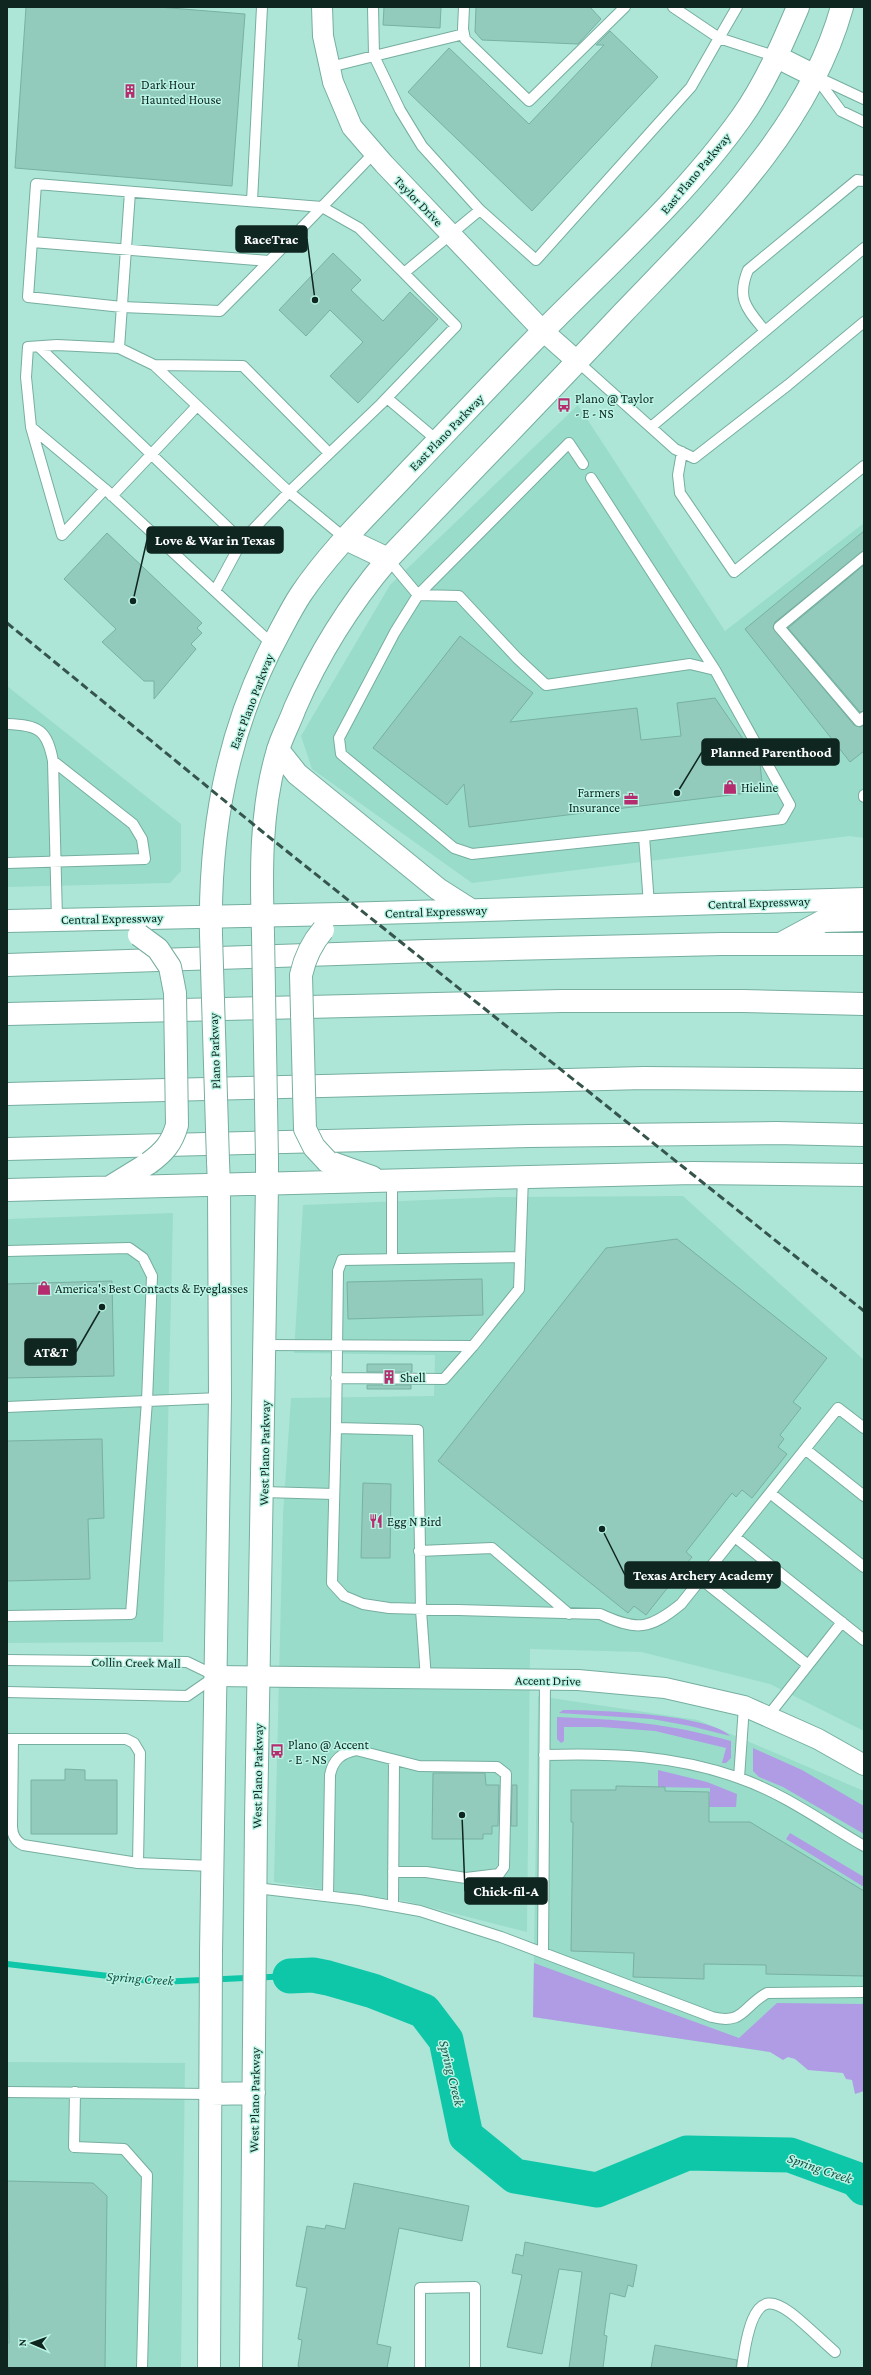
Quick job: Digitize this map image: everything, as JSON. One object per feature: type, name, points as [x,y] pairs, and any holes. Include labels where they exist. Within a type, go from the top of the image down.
[{"type":"main road","name":"East Plano Parkway","points":[[211,925],[215,834],[228,762],[259,673],[273,644],[300,596],[324,562],[346,538],[543,331],[678,197],[741,117],[777,57],[798,7]]},
{"type":"main road","points":[[267,1185],[263,925],[264,833],[269,791],[278,750],[313,668],[359,593],[388,559],[578,362],[719,212],[778,140],[815,76],[842,7]]},
{"type":"main road","points":[[777,57],[815,76]]},
{"type":"main road","points":[[346,538],[388,559]]},
{"type":"main road","points":[[278,750],[296,774],[438,889],[471,910]]},
{"type":"main road","name":"Central Expressway","points":[[7,921],[97,918],[211,925],[263,925],[341,914],[864,899]]},
{"type":"main road","points":[[341,914],[323,930],[313,942],[304,959],[301,975],[305,1129],[314,1147],[327,1161],[387,1181]]},
{"type":"main road","points":[[97,918],[139,935],[158,949],[170,967],[175,993],[177,1125],[173,1139],[163,1152],[149,1163],[109,1188]]},
{"type":"main road","points":[[782,943],[823,921],[864,920]]},
{"type":"main road","name":"Plano Parkway","points":[[211,925],[219,1186]]},
{"type":"main road","points":[[7,965],[427,951],[782,943],[864,944]]},
{"type":"main road","points":[[7,951],[34,964]]},
{"type":"main road","points":[[7,1014],[569,1000],[736,1001],[864,1004]]},
{"type":"main road","points":[[7,1094],[644,1078],[864,1080]]},
{"type":"main road","points":[[7,1149],[515,1136],[776,1133],[864,1135]]},
{"type":"main road","points":[[7,1190],[267,1185],[692,1173],[864,1175]]},
{"type":"main road","name":"West Plano Parkway","points":[[251,2368],[256,1888],[266,1345],[267,1185]]},
{"type":"main road","points":[[208,2368],[212,1866],[220,1398],[219,1186]]},
{"type":"main road","points":[[211,2094],[254,2093]]},
{"type":"street","name":"Taylor Drive","points":[[322,7],[323,36],[333,82],[352,127],[374,153],[543,331],[578,362]]},
{"type":"street","name":"Accent Drive","points":[[216,1676],[545,1680],[620,1683],[665,1688],[744,1706],[818,1739],[864,1765]]},
{"type":"lane","points":[[252,201],[262,7]]},
{"type":"lane","points":[[373,7],[374,56],[400,110],[422,146],[480,210],[536,260],[691,87],[737,7]]},
{"type":"lane","points":[[464,7],[464,34],[466,39],[529,101],[625,7]]},
{"type":"lane","points":[[673,7],[719,38],[777,57]]},
{"type":"lane","points":[[330,67],[464,34]]},
{"type":"lane","points":[[815,76],[864,99]]},
{"type":"lane","points":[[815,76],[842,111],[864,122]]},
{"type":"lane","points":[[215,591],[242,541],[328,452],[387,398],[456,326],[359,228],[322,207],[36,184],[28,297],[122,307],[220,311],[322,207],[374,153]]},
{"type":"lane","points":[[765,331],[748,310],[742,296],[743,282],[748,270],[857,180],[864,181]]},
{"type":"lane","points":[[119,348],[130,192]]},
{"type":"lane","points":[[404,274],[480,210]]},
{"type":"lane","points":[[32,242],[269,261]]},
{"type":"lane","points":[[651,427],[864,248]]},
{"type":"lane","points":[[578,362],[675,449],[694,458],[792,382],[864,322]]},
{"type":"lane","points":[[197,406],[151,454],[62,535],[31,427],[26,377],[28,347],[119,348],[154,366],[197,406],[289,492],[346,538]]},
{"type":"lane","points":[[39,347],[242,541]]},
{"type":"lane","points":[[154,366],[243,366],[328,452]]},
{"type":"lane","points":[[387,398],[438,441]]},
{"type":"lane","points":[[31,427],[108,493],[273,644]]},
{"type":"lane","points":[[583,464],[569,443],[418,595],[395,632],[339,738],[341,754],[454,848],[472,854],[644,836],[782,819],[790,805],[715,670],[591,478]]},
{"type":"lane","points":[[682,452],[678,475],[680,493],[734,572],[864,466]]},
{"type":"lane","points":[[862,719],[779,627],[864,557]]},
{"type":"lane","points":[[388,559],[418,595],[459,596],[517,658],[546,685],[690,664],[715,670]]},
{"type":"lane","points":[[7,724],[24,725],[43,733],[49,741],[53,761],[58,920]]},
{"type":"lane","points":[[7,863],[144,859],[142,839],[133,824],[53,761]]},
{"type":"lane","points":[[644,836],[649,905]]},
{"type":"lane","points":[[336,1378],[444,1379],[519,1289],[523,1177]]},
{"type":"lane","points":[[387,1181],[392,1258]]},
{"type":"lane","points":[[7,1251],[129,1248],[143,1258],[152,1276],[147,1401],[131,1614],[7,1616]]},
{"type":"lane","points":[[520,1257],[342,1260],[338,1271],[332,1583],[344,1596],[363,1604],[421,1610],[600,1614],[623,1624],[641,1625],[662,1620],[681,1604],[838,1408],[864,1428]]},
{"type":"lane","points":[[266,1345],[473,1346]]},
{"type":"lane","points":[[7,1407],[220,1398]]},
{"type":"lane","points":[[336,1428],[418,1430],[419,1551],[421,1610],[426,1678]]},
{"type":"lane","points":[[805,1449],[864,1496]]},
{"type":"lane","points":[[263,1492],[334,1494]]},
{"type":"lane","points":[[770,1493],[864,1567]]},
{"type":"lane","points":[[735,1537],[864,1640]]},
{"type":"lane","points":[[419,1551],[492,1548],[569,1614]]},
{"type":"lane","points":[[701,1579],[808,1665]]},
{"type":"lane","points":[[768,1716],[842,1622]]},
{"type":"lane","name":"Collin Creek Mall","points":[[7,1660],[187,1662],[216,1676]]},
{"type":"lane","points":[[7,1692],[187,1696],[216,1676]]},
{"type":"lane","points":[[542,1954],[545,1680]]},
{"type":"lane","points":[[739,1778],[744,1706]]},
{"type":"lane","points":[[138,1863],[140,1752],[134,1743],[126,1739],[10,1739],[12,1834],[18,1842],[23,1845],[138,1863],[212,1866]]},
{"type":"lane","points":[[328,1896],[332,1766],[338,1758],[346,1752],[356,1750],[419,1766],[497,1767],[506,1774],[504,1867],[498,1874],[466,1878],[426,1872],[393,1872]]},
{"type":"lane","points":[[544,1755],[602,1754],[656,1758],[682,1762],[739,1778],[779,1797],[864,1846]]},
{"type":"lane","points":[[393,1906],[394,1760]]},
{"type":"lane","points":[[256,1888],[328,1896],[420,1911],[724,2020],[734,2019],[758,1998],[767,1993],[864,1992]]},
{"type":"lane","points":[[7,2092],[211,2094]]},
{"type":"lane","points":[[76,2092],[74,2147],[124,2149],[147,2175],[142,2368]]},
{"type":"lane","points":[[420,2368],[420,2288],[475,2286],[475,2368]]},
{"type":"lane","points":[[742,2368],[746,2337],[754,2314],[760,2306],[770,2302],[784,2306],[835,2352]]},
{"type":"shaded area","points":[[578,405],[725,631],[864,523],[864,838],[850,836],[472,883],[312,769],[301,736],[390,585]]},
{"type":"shaded area","points":[[7,686],[181,824],[181,871],[170,883],[7,887]]},
{"type":"shaded area","points":[[683,1196],[864,1360],[864,1731],[770,1684],[641,1652],[530,1649],[527,1932],[405,1901],[274,1882],[283,1514],[291,1398],[434,1396],[435,1355],[294,1353],[303,1205],[500,1197]]},
{"type":"shaded area","points":[[173,1213],[163,1642],[7,1643],[7,1219]]},
{"type":"shaded area","points":[[538,1696],[698,1720],[864,1791],[864,2066],[533,2017]]},
{"type":"shaded area","points":[[563,1710],[625,1712],[677,1718],[718,1729],[730,1736],[690,1726],[652,1719],[559,1713]]},
{"type":"shaded area","points":[[557,1717],[645,1723],[688,1730],[731,1741],[731,1758],[726,1763],[722,1763],[726,1748],[655,1731],[601,1727],[564,1727],[564,1741],[561,1743],[557,1739]]},
{"type":"shaded area","points":[[753,1748],[802,1770],[864,1806],[864,1834],[783,1787],[759,1777],[753,1771]]},
{"type":"shaded area","points":[[658,1770],[707,1782],[737,1794],[736,1807],[709,1807],[710,1788],[658,1787]]},
{"type":"shaded area","points":[[790,1833],[864,1877],[864,1887],[786,1839]]},
{"type":"shaded area","points":[[534,1963],[739,2038],[777,2003],[864,2004],[864,2091],[855,2094],[852,2080],[846,2079],[843,2073],[808,2070],[795,2059],[788,2057],[783,2060],[770,2052],[533,2017]]},
{"type":"shaded area","points":[[7,2062],[185,2063],[181,2368],[7,2368]]},
{"type":"building","name":"Dark Hour Haunted House","points":[[26,7],[158,7],[245,14],[232,186],[15,168]]},
{"type":"building","points":[[384,7],[441,7],[440,28],[383,25]]},
{"type":"building","points":[[476,7],[590,7],[601,19],[578,44],[482,40],[475,32]]},
{"type":"building","points":[[610,31],[658,77],[532,211],[408,92],[449,48],[529,124],[604,45],[596,45]]},
{"type":"building","points":[[333,253],[361,280],[351,290],[383,321],[410,292],[438,319],[358,403],[330,376],[363,342],[330,310],[306,336],[279,310]]},
{"type":"building","points":[[864,531],[864,551],[775,622],[773,628],[854,725],[860,727],[864,725],[864,751],[850,762],[745,629]]},
{"type":"building","points":[[107,533],[202,623],[197,628],[202,633],[191,644],[196,649],[154,699],[154,681],[144,681],[102,642],[116,629],[64,579]]},
{"type":"building","points":[[864,565],[864,711],[860,712],[788,628]]},
{"type":"building","points":[[460,636],[533,693],[510,722],[637,708],[641,740],[681,736],[677,703],[715,698],[760,764],[763,791],[469,827],[464,784],[447,805],[373,748]]},
{"type":"building","points":[[677,1239],[827,1358],[793,1402],[801,1408],[780,1435],[784,1439],[778,1447],[787,1454],[752,1498],[742,1490],[736,1497],[732,1493],[686,1552],[692,1557],[646,1615],[634,1606],[628,1613],[438,1461],[606,1248]]},
{"type":"building","points":[[482,1279],[483,1315],[348,1319],[347,1282]]},
{"type":"building","points":[[112,1281],[114,1376],[7,1378],[7,1284]]},
{"type":"building","points":[[367,1364],[412,1364],[412,1372],[367,1372]]},
{"type":"building","points":[[367,1385],[411,1385],[411,1389],[367,1389]]},
{"type":"building","points":[[102,1439],[104,1518],[88,1519],[90,1579],[7,1581],[7,1441]]},
{"type":"building","name":"Egg N Bird","points":[[363,1483],[391,1484],[390,1558],[361,1558]]},
{"type":"building","points":[[65,1769],[85,1770],[85,1780],[117,1780],[117,1834],[31,1834],[31,1780],[65,1780]]},
{"type":"building","points":[[433,1773],[485,1773],[486,1785],[499,1785],[498,1826],[492,1826],[492,1834],[483,1834],[483,1839],[432,1839]]},
{"type":"building","points":[[512,1785],[517,1785],[517,1826],[511,1826]]},
{"type":"building","points":[[616,1786],[665,1787],[665,1791],[709,1792],[709,1822],[750,1822],[864,1891],[864,1976],[766,1974],[766,1965],[704,1964],[704,1979],[633,1977],[634,1953],[571,1951],[573,1822],[571,1822],[571,1790],[616,1790]]},
{"type":"building","points":[[7,2181],[93,2183],[107,2196],[105,2368],[7,2368],[7,2343],[9,2343]]},
{"type":"building","points":[[354,2183],[469,2206],[462,2241],[399,2228],[377,2344],[391,2347],[387,2368],[301,2368],[298,2366],[302,2340],[298,2339],[307,2288],[296,2286],[307,2226],[325,2229],[326,2225],[345,2229]]},
{"type":"building","points":[[525,2242],[637,2265],[633,2287],[628,2285],[625,2297],[610,2293],[604,2335],[607,2336],[603,2368],[569,2368],[582,2272],[559,2269],[542,2354],[507,2347],[522,2275],[512,2273],[516,2254],[523,2256]]},
{"type":"building","points":[[655,2345],[737,2360],[736,2368],[651,2368]]},
{"type":"waterway","name":"Spring Creek","points":[[7,1964],[159,1982],[290,1976]]},
{"type":"waterway","name":"Spring Creek","points":[[290,1976],[313,1975],[328,1978],[373,1991],[424,2011],[446,2040],[466,2136],[515,2176],[597,2190],[687,2153],[790,2155],[856,2179],[864,2188]]},
{"type":"railway","points":[[7,623],[264,833],[864,1311]]},
{"type":"place","name":"Dark Hour Haunted House","points":[[130,91]]},
{"type":"place","name":"RaceTrac","points":[[315,300]]},
{"type":"place","name":"Plano @ Taylor - E - NS","points":[[564,405]]},
{"type":"place","name":"Love & War in Texas","points":[[133,601]]},
{"type":"place","name":"Hieline","points":[[730,787]]},
{"type":"place","name":"Planned Parenthood","points":[[677,793]]},
{"type":"place","name":"Farmers Insurance","points":[[631,799]]},
{"type":"place","name":"America's Best Contacts & Eyeglasses","points":[[44,1288]]},
{"type":"place","name":"AT&T","points":[[102,1307]]},
{"type":"place","name":"Shell","points":[[389,1377]]},
{"type":"place","name":"Egg N Bird","points":[[376,1521]]},
{"type":"place","name":"Texas Archery Academy","points":[[602,1529]]},
{"type":"place","name":"Plano @ Accent - E - NS","points":[[277,1751]]},
{"type":"place","name":"Chick-fil-A","points":[[462,1815]]}]
